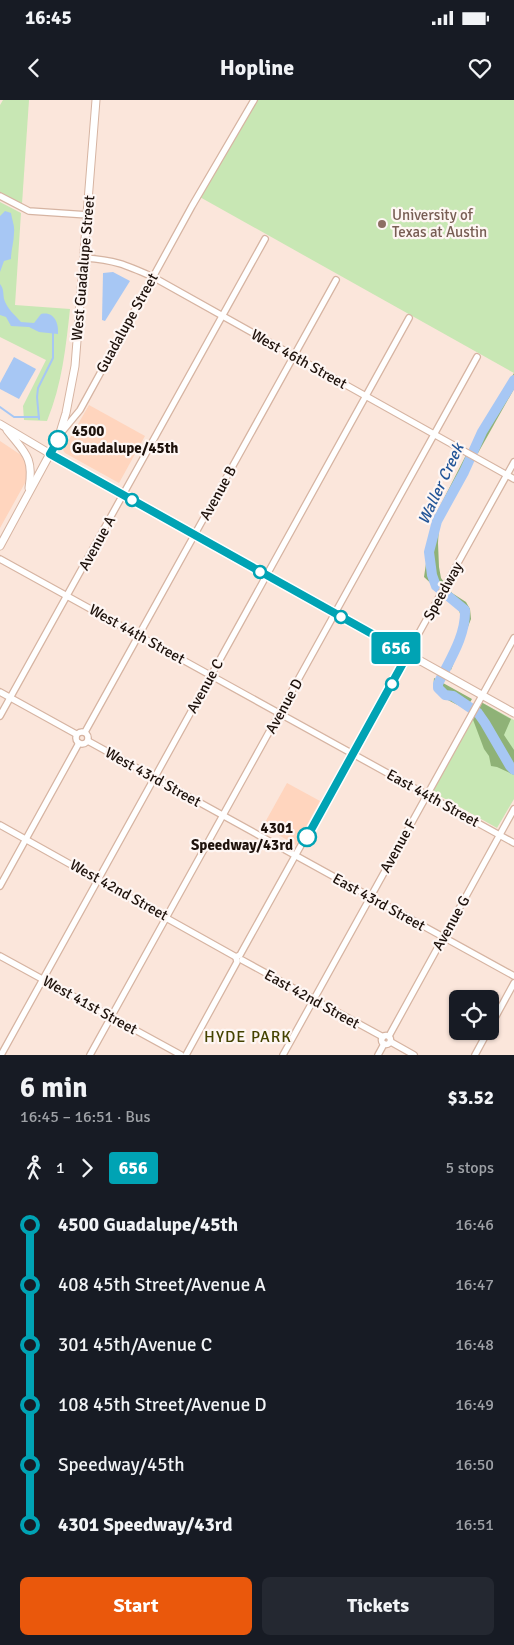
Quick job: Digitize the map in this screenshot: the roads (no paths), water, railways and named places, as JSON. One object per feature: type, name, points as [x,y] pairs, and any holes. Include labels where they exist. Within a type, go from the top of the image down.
[{"type":"main road","name":"West Guadalupe Street","points":[[60,434],[75,366],[96,100]]},
{"type":"main road","points":[[2,425],[50,454],[514,713]]},
{"type":"main road","points":[[2,425],[29,459],[32,475],[28,495]]},
{"type":"main road","name":"Guadalupe Street","points":[[0,546],[60,434]]},
{"type":"street","name":"Guadalupe Street","points":[[60,434],[80,410],[152,277],[254,100]]},
{"type":"street","points":[[0,196],[29,211],[88,215]]},
{"type":"street","name":"Avenue A","points":[[0,716],[265,239]]},
{"type":"street","name":"West 46th Street","points":[[85,258],[121,263],[152,277],[514,478]]},
{"type":"street","name":"Avenue B","points":[[85,732],[336,280]]},
{"type":"street","name":"Avenue C","points":[[1,1055],[409,318]]},
{"type":"street","name":"Avenue D","points":[[90,1055],[477,356]]},
{"type":"street","name":"Speedway","points":[[186,1055],[514,462]]},
{"type":"street","name":"West 44th Street","points":[[0,558],[353,754]]},
{"type":"street","name":"Avenue F","points":[[283,1055],[514,638]]},
{"type":"street","points":[[0,692],[76,734]]},
{"type":"street","points":[[81,731],[85,732],[88,736],[88,741],[85,744],[79,743],[76,740],[76,734],[81,731]]},
{"type":"street","name":"West 43rd Street","points":[[88,741],[296,857]]},
{"type":"street","points":[[0,886],[79,743]]},
{"type":"street","name":"East 44th Street","points":[[353,754],[514,843]]},
{"type":"street","name":"Avenue G","points":[[378,1055],[514,809]]},
{"type":"street","name":"West 42nd Street","points":[[0,825],[239,958]]},
{"type":"street","name":"East 43rd Street","points":[[296,857],[514,976]]},
{"type":"street","name":"West 41st Street","points":[[0,956],[180,1055]]},
{"type":"street","name":"East 42nd Street","points":[[239,958],[414,1055]]},
{"type":"street","points":[[499,1010],[514,983]]},
{"type":"street","points":[[475,1055],[483,1040]]},
{"type":"water","points":[[5,211],[11,213],[14,236],[11,259],[4,261],[0,272],[0,216]]},
{"type":"water","points":[[113,272],[130,281],[105,321],[102,320],[103,273]]},
{"type":"water","points":[[0,284],[7,306],[21,322],[34,323],[41,314],[49,314],[55,319],[58,326],[58,334],[39,332],[29,327],[11,326],[6,317],[0,315]]},
{"type":"water","points":[[14,357],[36,369],[19,399],[0,389],[0,383]]},
{"type":"waterway","points":[[39,419],[38,388],[53,358],[53,333]]},
{"type":"waterway","name":"Waller Creek","points":[[514,380],[482,432],[464,472],[437,521],[429,552],[432,575],[436,586],[465,610],[465,620],[460,639],[438,684],[438,688],[445,695],[453,696],[478,713],[514,770]]},
{"type":"waterway","points":[[0,407],[14,417],[39,417]]},
{"type":"place","name":"University of Texas at Austin","points":[[382,224]]},
{"type":"place","name":"4500 Guadalupe/45th","points":[[58,440]]},
{"type":"place","name":"4301 Speedway/43rd","points":[[307,837]]},
{"type":"district","name":"HYDE PARK","points":[[248,1037]]}]
